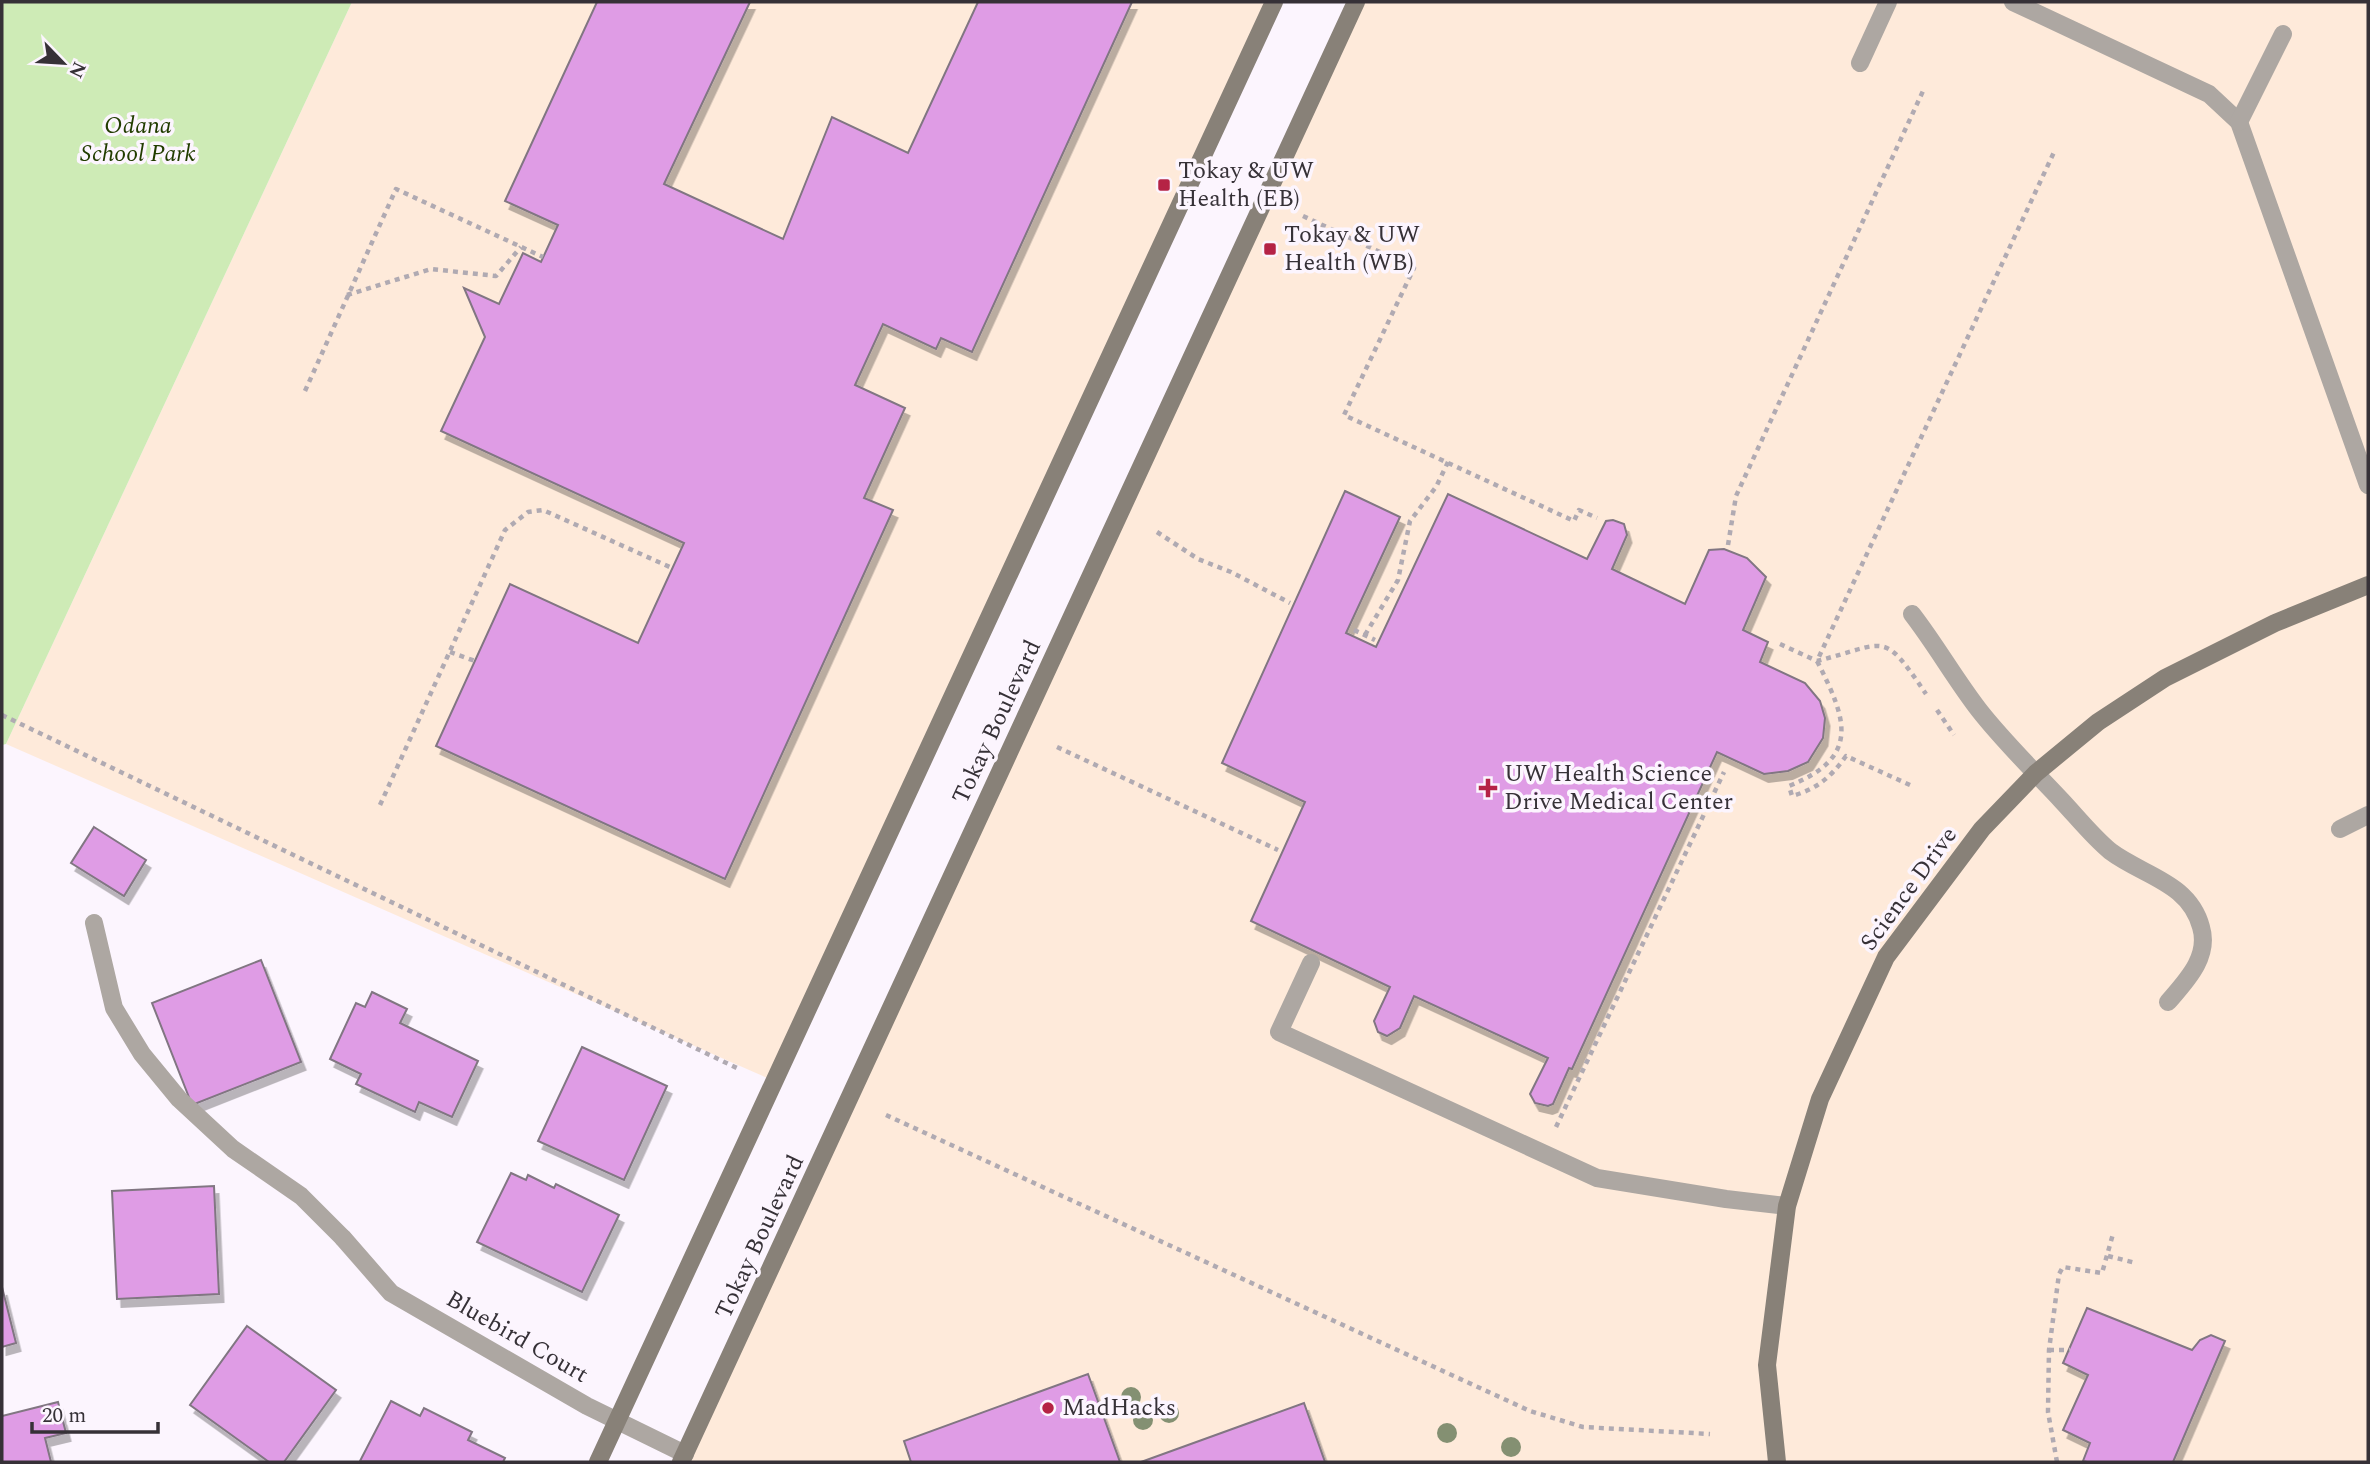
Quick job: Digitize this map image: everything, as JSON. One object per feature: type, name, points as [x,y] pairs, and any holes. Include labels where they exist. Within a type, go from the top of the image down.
[{"type":"street","points":[[598,1462],[1274,2]]},
{"type":"street","name":"Tokay Boulevard","points":[[683,1458],[1356,2]]},
{"type":"street","points":[[1860,63],[1888,2]]},
{"type":"street","points":[[2013,2],[2209,94],[2239,122],[2368,485]]},
{"type":"street","points":[[2239,122],[2283,34]]},
{"type":"street","name":"Science Drive","points":[[1777,1462],[1768,1365],[1787,1206],[1820,1099],[1886,957],[1983,829],[2036,773],[2098,722],[2165,678],[2275,623],[2368,585]]},
{"type":"street","points":[[1912,614],[1939,648],[1979,710],[2110,851],[2167,882],[2183,894],[2193,908],[2202,929],[2202,950],[2193,973],[2168,1002]]},
{"type":"street","points":[[2340,829],[2368,814]]},
{"type":"street","name":"Bluebird Court","points":[[94,923],[114,1008],[142,1054],[179,1099],[233,1149],[301,1196],[343,1238],[391,1293],[683,1458]]},
{"type":"street","points":[[1311,963],[1279,1032],[1597,1178],[1787,1206]]},
{"type":"path","points":[[1728,545],[1736,496],[1923,91]]},
{"type":"path","points":[[1817,661],[2055,150]]},
{"type":"path","points":[[305,391],[396,189],[543,257]]},
{"type":"path","points":[[1303,216],[1414,268],[1344,415],[1574,521],[1579,510],[1597,518]]},
{"type":"path","points":[[346,296],[431,270],[496,276],[521,247]]},
{"type":"path","points":[[1365,635],[1398,580],[1410,521],[1436,487],[1448,462]]},
{"type":"path","points":[[380,805],[505,530],[528,512],[544,510],[672,568]]},
{"type":"path","points":[[1157,532],[1198,558],[1290,603]]},
{"type":"path","points":[[1354,630],[1375,640]]},
{"type":"path","points":[[1780,643],[1817,661],[1839,712],[1842,728],[1840,743],[1829,763],[1817,774],[1789,786],[1792,796],[1821,785],[1833,775],[1846,757],[1910,785]]},
{"type":"path","points":[[1817,661],[1879,644],[1890,648],[1899,654],[1954,735]]},
{"type":"path","points":[[450,652],[475,661]]},
{"type":"path","points":[[2,715],[741,1070]]},
{"type":"path","points":[[1057,747],[1278,850]]},
{"type":"path","points":[[1544,1153],[1724,772]]},
{"type":"path","points":[[886,1115],[1530,1411],[1583,1427],[1710,1434]]},
{"type":"path","points":[[2057,1462],[2048,1412],[2049,1350],[2059,1274],[2063,1267],[2102,1273],[2113,1234]]},
{"type":"path","points":[[2108,1256],[2136,1263]]},
{"type":"path","points":[[2049,1350],[2070,1350]]},
{"type":"shaded area","points":[[352,2],[1274,2],[774,1081],[6,744]]},
{"type":"shaded area","points":[[1356,2],[2368,2],[2368,1462],[681,1462]]},
{"type":"green space","name":"Odana School Park","points":[[2,2],[352,2],[6,744],[2,745]]},
{"type":"building","points":[[597,2],[750,2],[664,184],[783,239],[832,117],[908,153],[978,2],[1132,2],[972,352],[941,338],[936,349],[883,324],[855,385],[905,408],[864,498],[893,510],[725,879],[436,746],[510,584],[638,643],[684,543],[441,431],[485,337],[464,288],[499,304],[523,253],[541,262],[558,225],[505,201]]},
{"type":"building","name":"UW Health Science Drive Medical Center","points":[[1345,491],[1400,517],[1346,633],[1376,647],[1448,494],[1587,559],[1606,521],[1613,520],[1624,524],[1627,535],[1612,569],[1685,604],[1709,550],[1724,549],[1747,558],[1766,577],[1743,630],[1768,642],[1760,662],[1805,683],[1820,701],[1825,718],[1823,738],[1808,762],[1788,771],[1764,774],[1717,752],[1572,1069],[1569,1068],[1553,1104],[1548,1106],[1535,1103],[1530,1094],[1548,1058],[1414,996],[1400,1028],[1387,1036],[1378,1032],[1374,1021],[1390,987],[1251,921],[1305,802],[1222,763]]},
{"type":"building","points":[[94,827],[146,860],[124,896],[71,863]]},
{"type":"building","points":[[261,960],[301,1062],[192,1105],[152,1003]]},
{"type":"building","points":[[372,992],[407,1009],[400,1023],[478,1061],[452,1117],[419,1102],[415,1112],[356,1084],[361,1074],[330,1059],[356,1003],[365,1007]]},
{"type":"building","points":[[582,1047],[667,1086],[624,1180],[538,1141]]},
{"type":"building","points":[[511,1173],[526,1180],[528,1175],[554,1188],[556,1184],[619,1215],[582,1292],[477,1242]]},
{"type":"building","points":[[214,1186],[219,1294],[117,1299],[112,1191]]},
{"type":"building","points":[[2,1287],[16,1343],[2,1347]]},
{"type":"building","points":[[2087,1308],[2192,1350],[2200,1340],[2211,1335],[2225,1341],[2173,1462],[2083,1461],[2090,1443],[2063,1430],[2088,1375],[2063,1363]]},
{"type":"building","points":[[247,1326],[336,1390],[284,1462],[269,1462],[190,1405]]},
{"type":"building","name":"MadHacks","points":[[1088,1374],[1120,1462],[911,1462],[904,1441]]},
{"type":"building","points":[[391,1401],[420,1416],[424,1408],[472,1432],[468,1440],[505,1458],[503,1462],[360,1461]]},
{"type":"building","points":[[58,1402],[66,1433],[45,1438],[51,1462],[2,1462],[2,1416]]},
{"type":"building","name":"MadHacks","points":[[1304,1403],[1325,1462],[1141,1462]]},
{"type":"place","name":"Tokay & UW Health (EB)","points":[[1164,185]]},
{"type":"place","name":"Tokay & UW Health (WB)","points":[[1270,249]]},
{"type":"place","name":"UW Health Science Drive Medical Center","points":[[1488,788]]},
{"type":"place","name":"MadHacks","points":[[1048,1408]]}]
